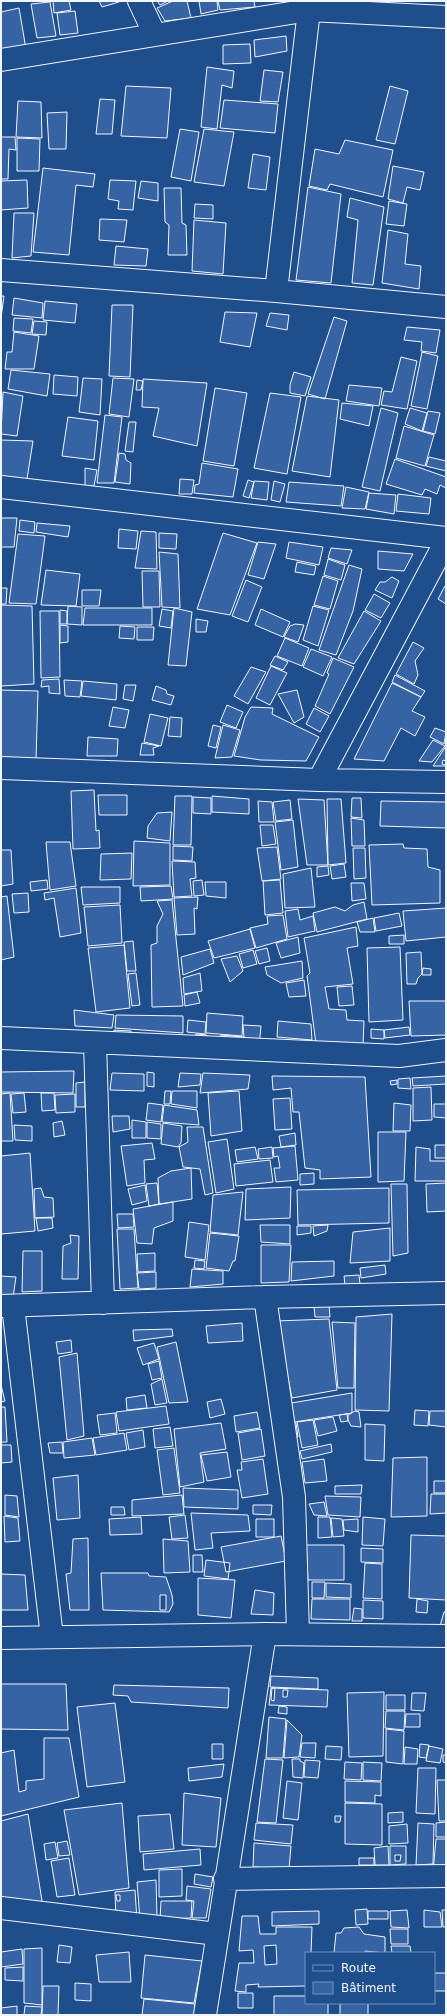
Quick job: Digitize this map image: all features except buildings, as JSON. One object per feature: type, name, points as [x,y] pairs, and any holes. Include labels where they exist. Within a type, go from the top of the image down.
[{"type":"street","points":[[139,1],[155,35]]},
{"type":"street","points":[[276,291],[310,10]]},
{"type":"street","points":[[1,60],[310,10],[446,17]]},
{"type":"street","points":[[1,270],[276,291],[446,307]]},
{"type":"street","points":[[1,487],[446,538]]},
{"type":"street","points":[[319,780],[446,541]]},
{"type":"street","points":[[1,768],[319,780],[446,782]]},
{"type":"street","points":[[1,1038],[399,1056],[446,1050]]},
{"type":"street","points":[[95,1043],[103,1303]]},
{"type":"street","points":[[52,1637],[7,1306],[265,1297],[446,1293]]},
{"type":"street","points":[[265,1297],[294,1497],[298,1634]]},
{"type":"street","points":[[205,2015],[225,1879],[265,1634]]},
{"type":"street","points":[[1,1638],[265,1634],[446,1636]]},
{"type":"street","points":[[225,1879],[446,1876]]},
{"type":"street","points":[[1,1908],[217,1934]]}]
